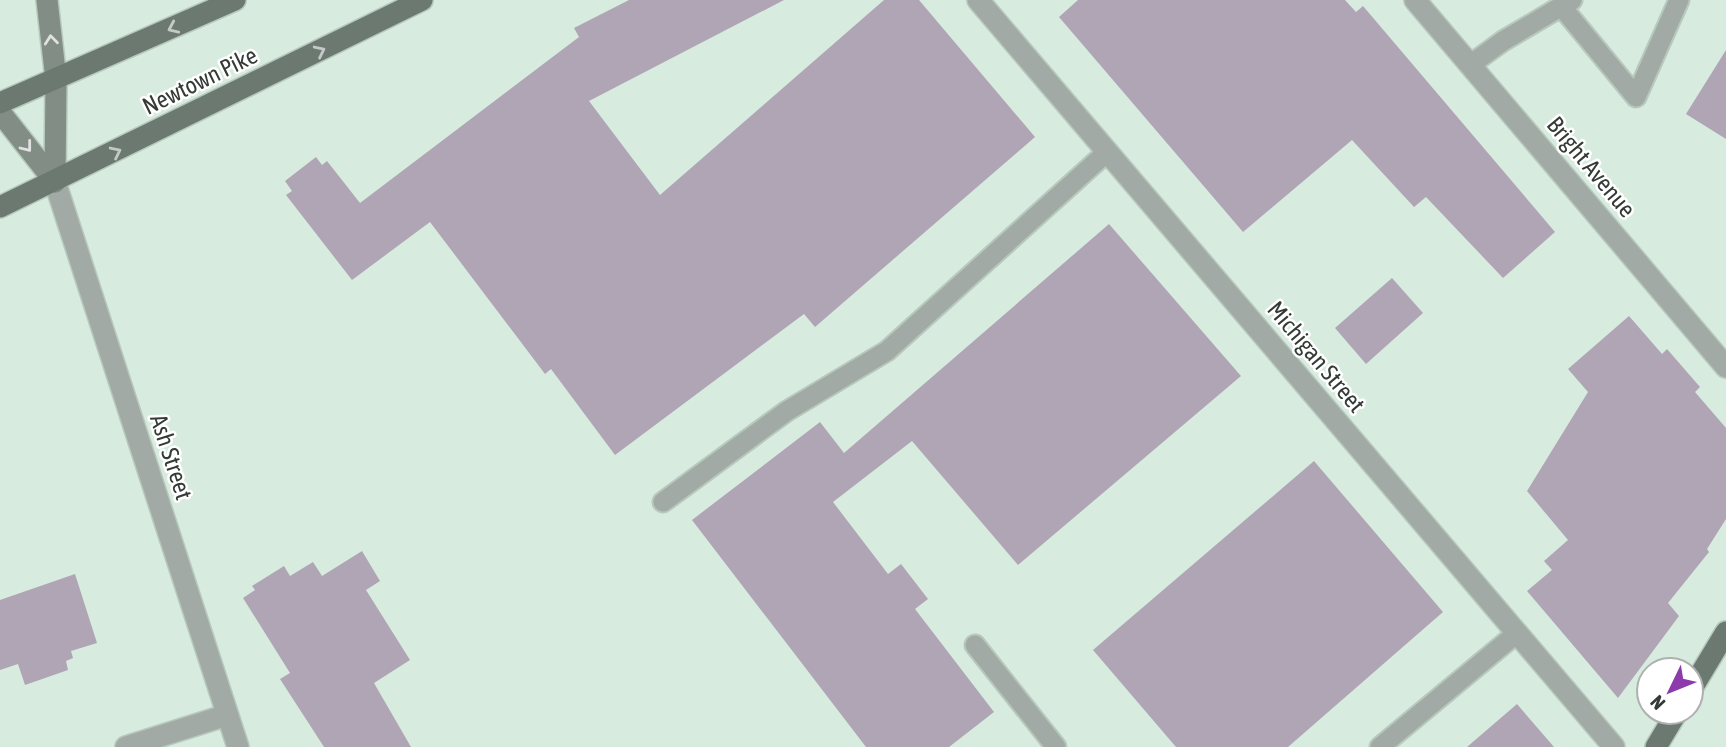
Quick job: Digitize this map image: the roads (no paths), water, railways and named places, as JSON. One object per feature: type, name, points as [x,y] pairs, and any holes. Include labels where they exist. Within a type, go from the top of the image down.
[{"type":"main road","points":[[47,0],[56,80],[55,182]]},
{"type":"main road","points":[[0,103],[235,0]]},
{"type":"main road","name":"Newtown Pike","points":[[0,207],[422,0]]},
{"type":"main road","points":[[0,112],[55,182]]},
{"type":"main road","points":[[1705,667],[1726,632]]},
{"type":"main road","points":[[1656,747],[1669,726]]},
{"type":"street","name":"Michigan Street","points":[[978,0],[1614,747]]},
{"type":"street","name":"Bright Avenue","points":[[1415,0],[1726,367]]},
{"type":"street","name":"Ash Street","points":[[55,182],[238,747]]},
{"type":"street","points":[[126,747],[227,715]]},
{"type":"lane","points":[[1470,65],[1503,41],[1567,3],[1636,97],[1679,0]]},
{"type":"lane","points":[[663,502],[786,411],[887,351],[1107,152]]},
{"type":"lane","points":[[1380,747],[1517,634]]},
{"type":"lane","points":[[975,645],[1056,747]]}]
